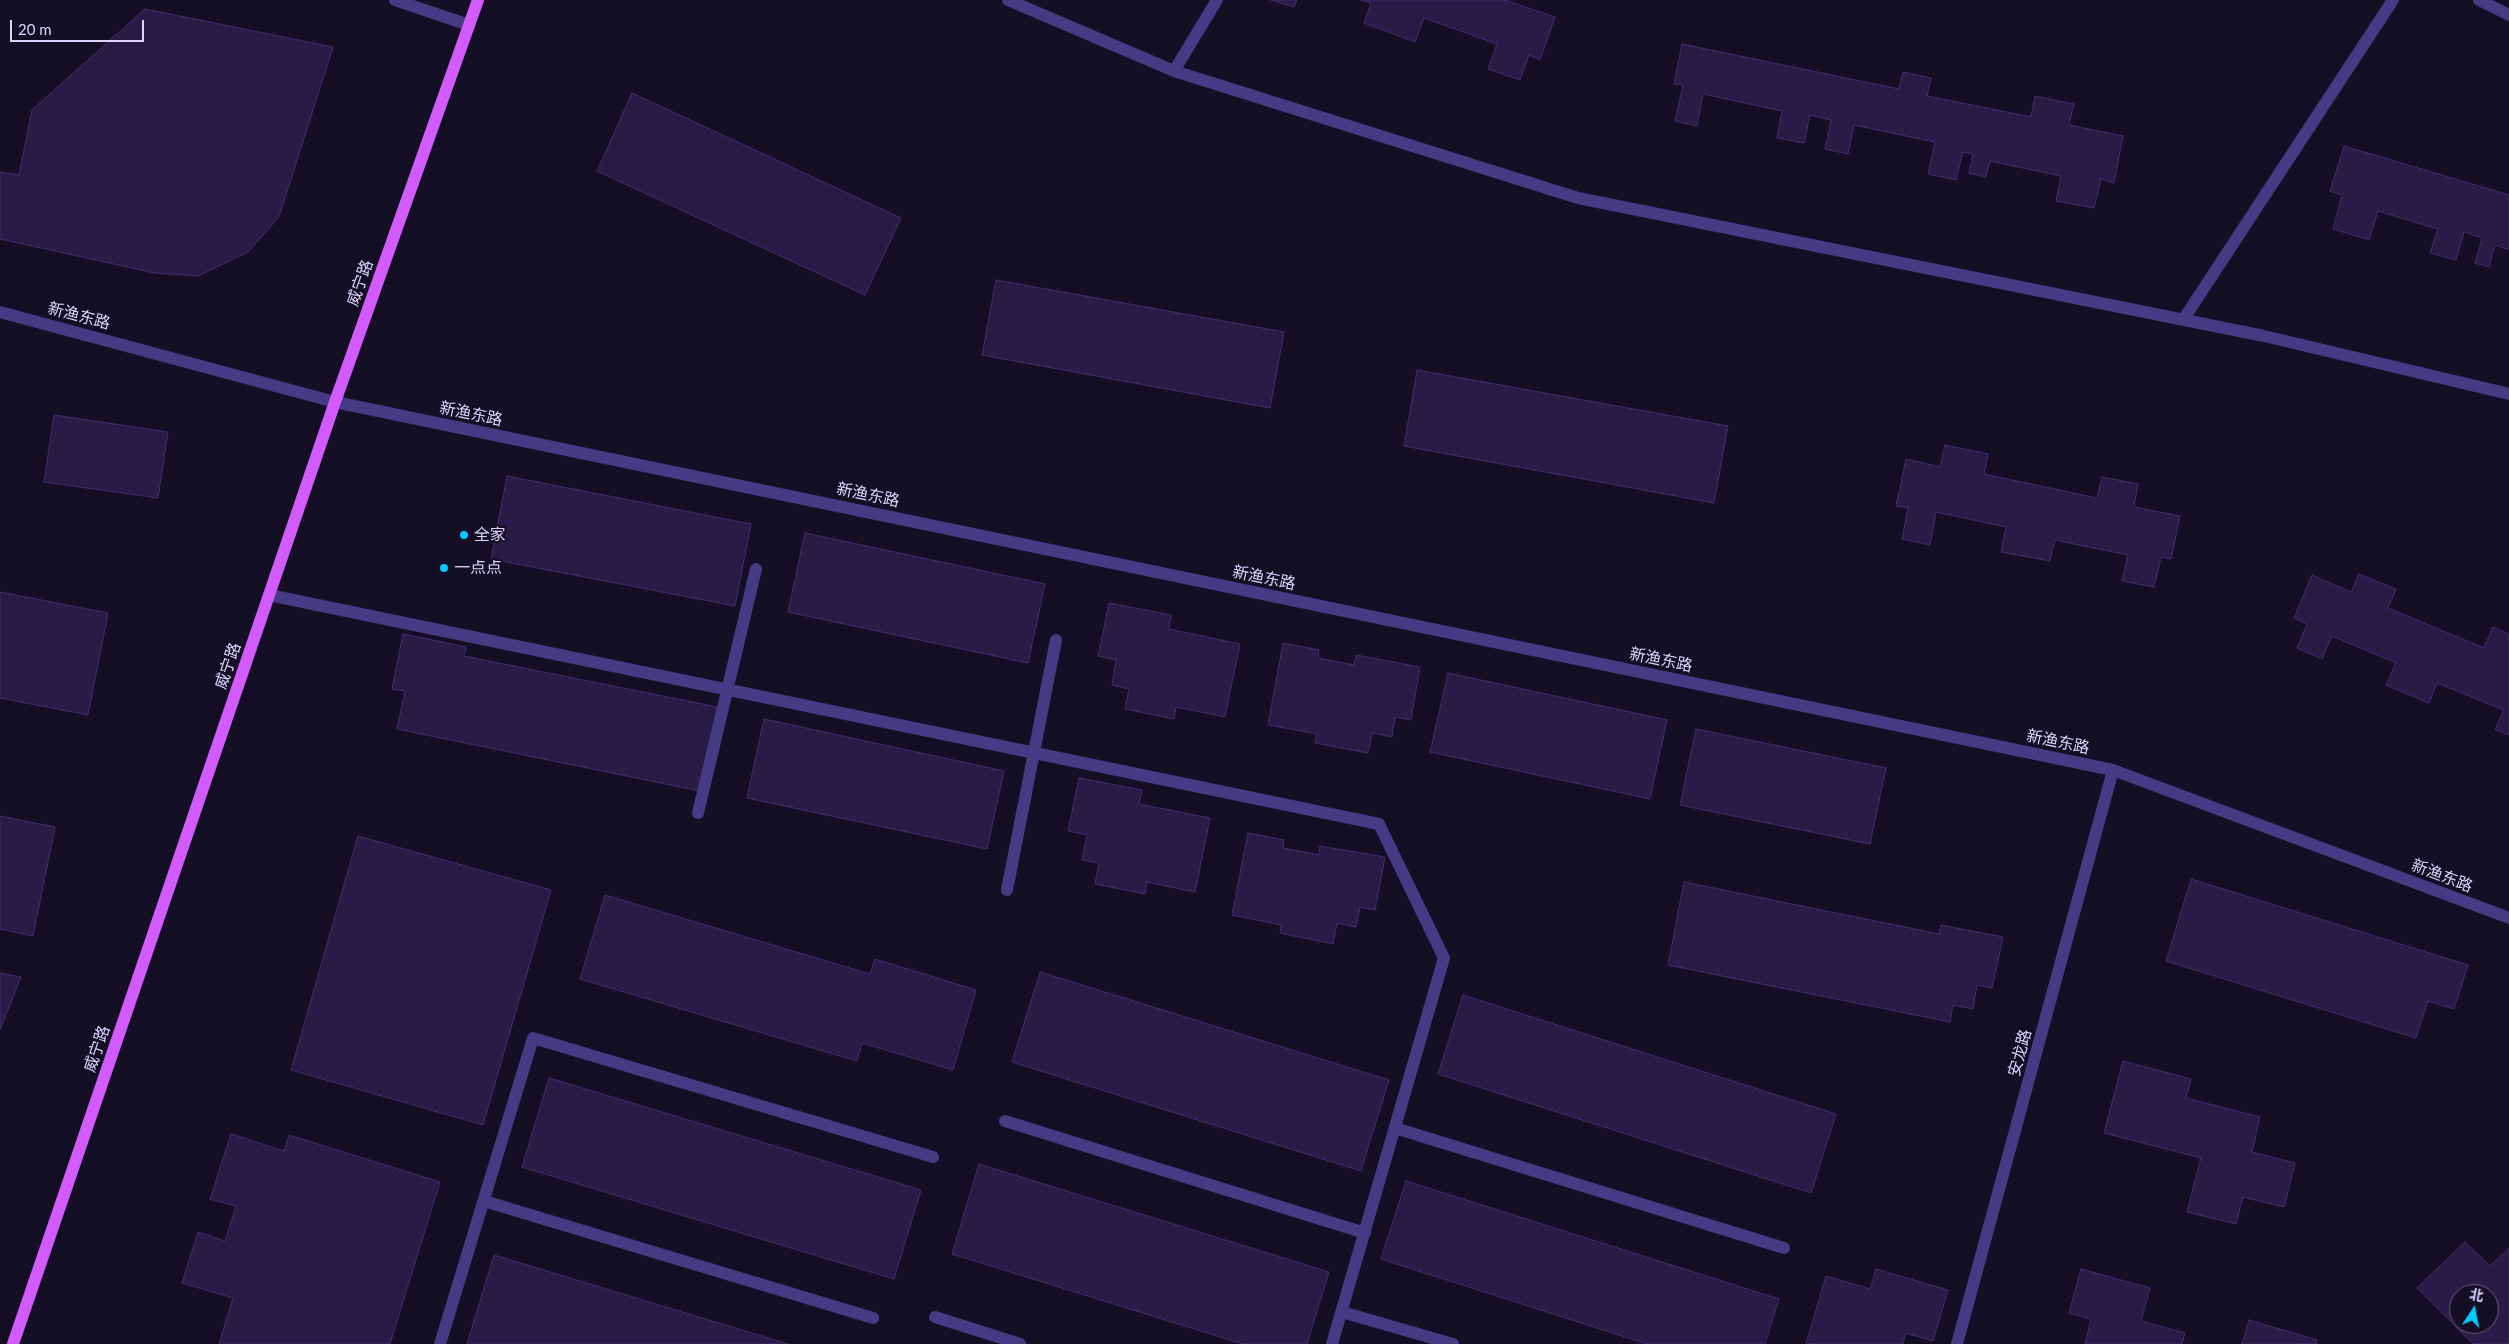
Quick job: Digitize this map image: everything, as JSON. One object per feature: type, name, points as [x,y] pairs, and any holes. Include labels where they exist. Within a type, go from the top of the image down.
[{"type":"main road","name":"威宁路","points":[[13,1344],[334,402],[478,0]]},
{"type":"street","points":[[395,0],[469,25]]},
{"type":"street","points":[[1008,0],[1174,71],[1578,198],[2264,336],[2509,394]]},
{"type":"street","points":[[1174,71],[1218,0]]},
{"type":"street","points":[[2183,320],[2393,0]]},
{"type":"street","points":[[2479,0],[2509,15]]},
{"type":"street","name":"新渔东路","points":[[0,312],[334,402],[2114,770],[2509,918]]},
{"type":"street","points":[[698,813],[756,568]]},
{"type":"street","points":[[269,595],[1379,824],[1444,958],[1332,1344]]},
{"type":"street","points":[[1007,890],[1056,640]]},
{"type":"street","name":"安龙路","points":[[1957,1344],[2114,770]]},
{"type":"street","points":[[440,1344],[533,1038],[933,1157]]},
{"type":"street","points":[[1005,1121],[1365,1233]]},
{"type":"street","points":[[1395,1128],[1784,1248]]},
{"type":"street","points":[[484,1201],[873,1318]]},
{"type":"street","points":[[1342,1312],[1453,1344]]},
{"type":"street","points":[[935,1317],[1020,1344]]},
{"type":"building","points":[[1271,0],[1297,0],[1294,7]]},
{"type":"building","points":[[1361,0],[1505,0],[1555,17],[1540,60],[1529,55],[1520,80],[1488,69],[1497,44],[1424,18],[1415,42],[1364,23],[1371,3]]},
{"type":"building","points":[[145,9],[333,47],[279,217],[248,252],[198,276],[155,273],[0,239],[0,172],[19,175],[32,110]]},
{"type":"building","points":[[1682,44],[1899,89],[1903,72],[1931,78],[1927,96],[2031,117],[2035,96],[2074,104],[2069,125],[2123,136],[2114,183],[2101,179],[2094,208],[2056,201],[2061,176],[1990,161],[1986,177],[1969,173],[1973,154],[1963,152],[1956,180],[1928,174],[1935,142],[1854,125],[1848,154],[1825,149],[1831,120],[1810,115],[1804,143],[1777,138],[1782,111],[1703,94],[1697,126],[1675,121],[1683,85],[1674,84]]},
{"type":"building","points":[[632,93],[901,218],[865,295],[597,171]]},
{"type":"building","points":[[2344,146],[2509,195],[2509,250],[2495,245],[2489,267],[2475,263],[2482,238],[2464,232],[2456,260],[2430,253],[2438,229],[2378,211],[2369,240],[2333,229],[2342,195],[2330,191]]},
{"type":"building","points":[[996,280],[1284,332],[1270,408],[982,355]]},
{"type":"building","points":[[1417,370],[1728,426],[1714,503],[1404,446]]},
{"type":"building","points":[[54,415],[168,432],[158,498],[44,482]]},
{"type":"building","points":[[1945,445],[1988,454],[1984,474],[2097,498],[2102,477],[2138,484],[2134,507],[2180,516],[2171,559],[2161,557],[2154,587],[2122,581],[2128,555],[2055,540],[2050,561],[2001,552],[2006,527],[1936,512],[1930,545],[1902,539],[1908,508],[1896,506],[1906,459],[1940,467]]},
{"type":"building","points":[[507,476],[751,524],[735,606],[491,559]]},
{"type":"building","points":[[805,533],[1045,584],[1028,663],[788,612]]},
{"type":"building","points":[[2359,574],[2396,589],[2388,608],[2484,648],[2493,627],[2509,634],[2509,735],[2495,730],[2504,710],[2437,683],[2429,703],[2386,685],[2396,663],[2332,636],[2322,659],[2297,648],[2307,624],[2294,618],[2312,575],[2351,592]]},
{"type":"building","points":[[0,592],[108,613],[88,715],[0,698]]},
{"type":"building","points":[[1109,603],[1171,615],[1169,629],[1240,644],[1225,717],[1176,707],[1174,719],[1125,709],[1129,689],[1112,685],[1116,660],[1098,656]]},
{"type":"building","points":[[403,634],[466,647],[464,656],[717,707],[700,791],[397,729],[405,691],[392,689]]},
{"type":"building","points":[[1283,643],[1319,650],[1318,658],[1354,665],[1356,655],[1420,667],[1411,720],[1395,717],[1392,737],[1372,733],[1368,753],[1315,743],[1317,734],[1268,725]]},
{"type":"building","points":[[1448,673],[1667,720],[1650,799],[1430,752]]},
{"type":"building","points":[[764,719],[1004,771],[987,849],[747,798]]},
{"type":"building","points":[[1696,729],[1886,768],[1870,844],[1680,805]]},
{"type":"building","points":[[1079,778],[1142,790],[1139,804],[1210,818],[1195,892],[1147,882],[1145,894],[1095,884],[1099,863],[1082,860],[1087,835],[1068,831]]},
{"type":"building","points":[[0,816],[55,827],[33,936],[0,929]]},
{"type":"building","points":[[1248,833],[1284,840],[1283,848],[1319,855],[1320,846],[1385,857],[1375,910],[1360,907],[1356,927],[1337,923],[1333,944],[1280,933],[1281,925],[1232,915]]},
{"type":"building","points":[[358,836],[551,890],[483,1125],[291,1070]]},
{"type":"building","points":[[2191,879],[2468,965],[2454,1009],[2428,1001],[2416,1038],[2166,961]]},
{"type":"building","points":[[1684,882],[1939,934],[1941,925],[2003,937],[1992,988],[1977,985],[1973,1009],[1953,1005],[1950,1022],[1668,965]]},
{"type":"building","points":[[605,895],[870,974],[875,959],[976,990],[953,1070],[862,1043],[857,1061],[580,979]]},
{"type":"building","points":[[1040,972],[1389,1080],[1361,1171],[1012,1062]]},
{"type":"building","points":[[0,973],[21,977],[0,1030]]},
{"type":"building","points":[[1463,995],[1836,1114],[1811,1193],[1438,1074]]},
{"type":"building","points":[[2123,1061],[2191,1079],[2186,1098],[2260,1117],[2252,1152],[2295,1163],[2284,1207],[2243,1197],[2236,1224],[2187,1212],[2201,1158],[2104,1133]]},
{"type":"building","points":[[549,1078],[921,1190],[894,1279],[522,1167]]},
{"type":"building","points":[[231,1134],[284,1151],[289,1135],[440,1182],[390,1344],[219,1344],[233,1298],[182,1283],[198,1232],[225,1241],[236,1206],[210,1199]]},
{"type":"building","points":[[979,1164],[1329,1272],[1307,1344],[1243,1344],[952,1254]]},
{"type":"building","points":[[1406,1181],[1779,1299],[1765,1344],[1647,1344],[1381,1259]]},
{"type":"building","points":[[2465,1242],[2490,1266],[2509,1248],[2509,1344],[2473,1344],[2463,1334],[2499,1334],[2499,1284],[2449,1284],[2449,1320],[2417,1288]]},
{"type":"building","points":[[494,1255],[788,1344],[467,1344]]},
{"type":"building","points":[[1876,1269],[1948,1290],[1933,1341],[1906,1333],[1903,1344],[1806,1344],[1826,1276],[1870,1289]]},
{"type":"building","points":[[2081,1269],[2150,1288],[2141,1321],[2185,1333],[2182,1344],[2085,1344],[2091,1319],[2069,1313]]},
{"type":"building","points":[[2249,1320],[2317,1340],[2316,1344],[2242,1344]]},
{"type":"place","name":"全家","points":[[464,535]]},
{"type":"place","name":"一点点","points":[[444,568]]}]
